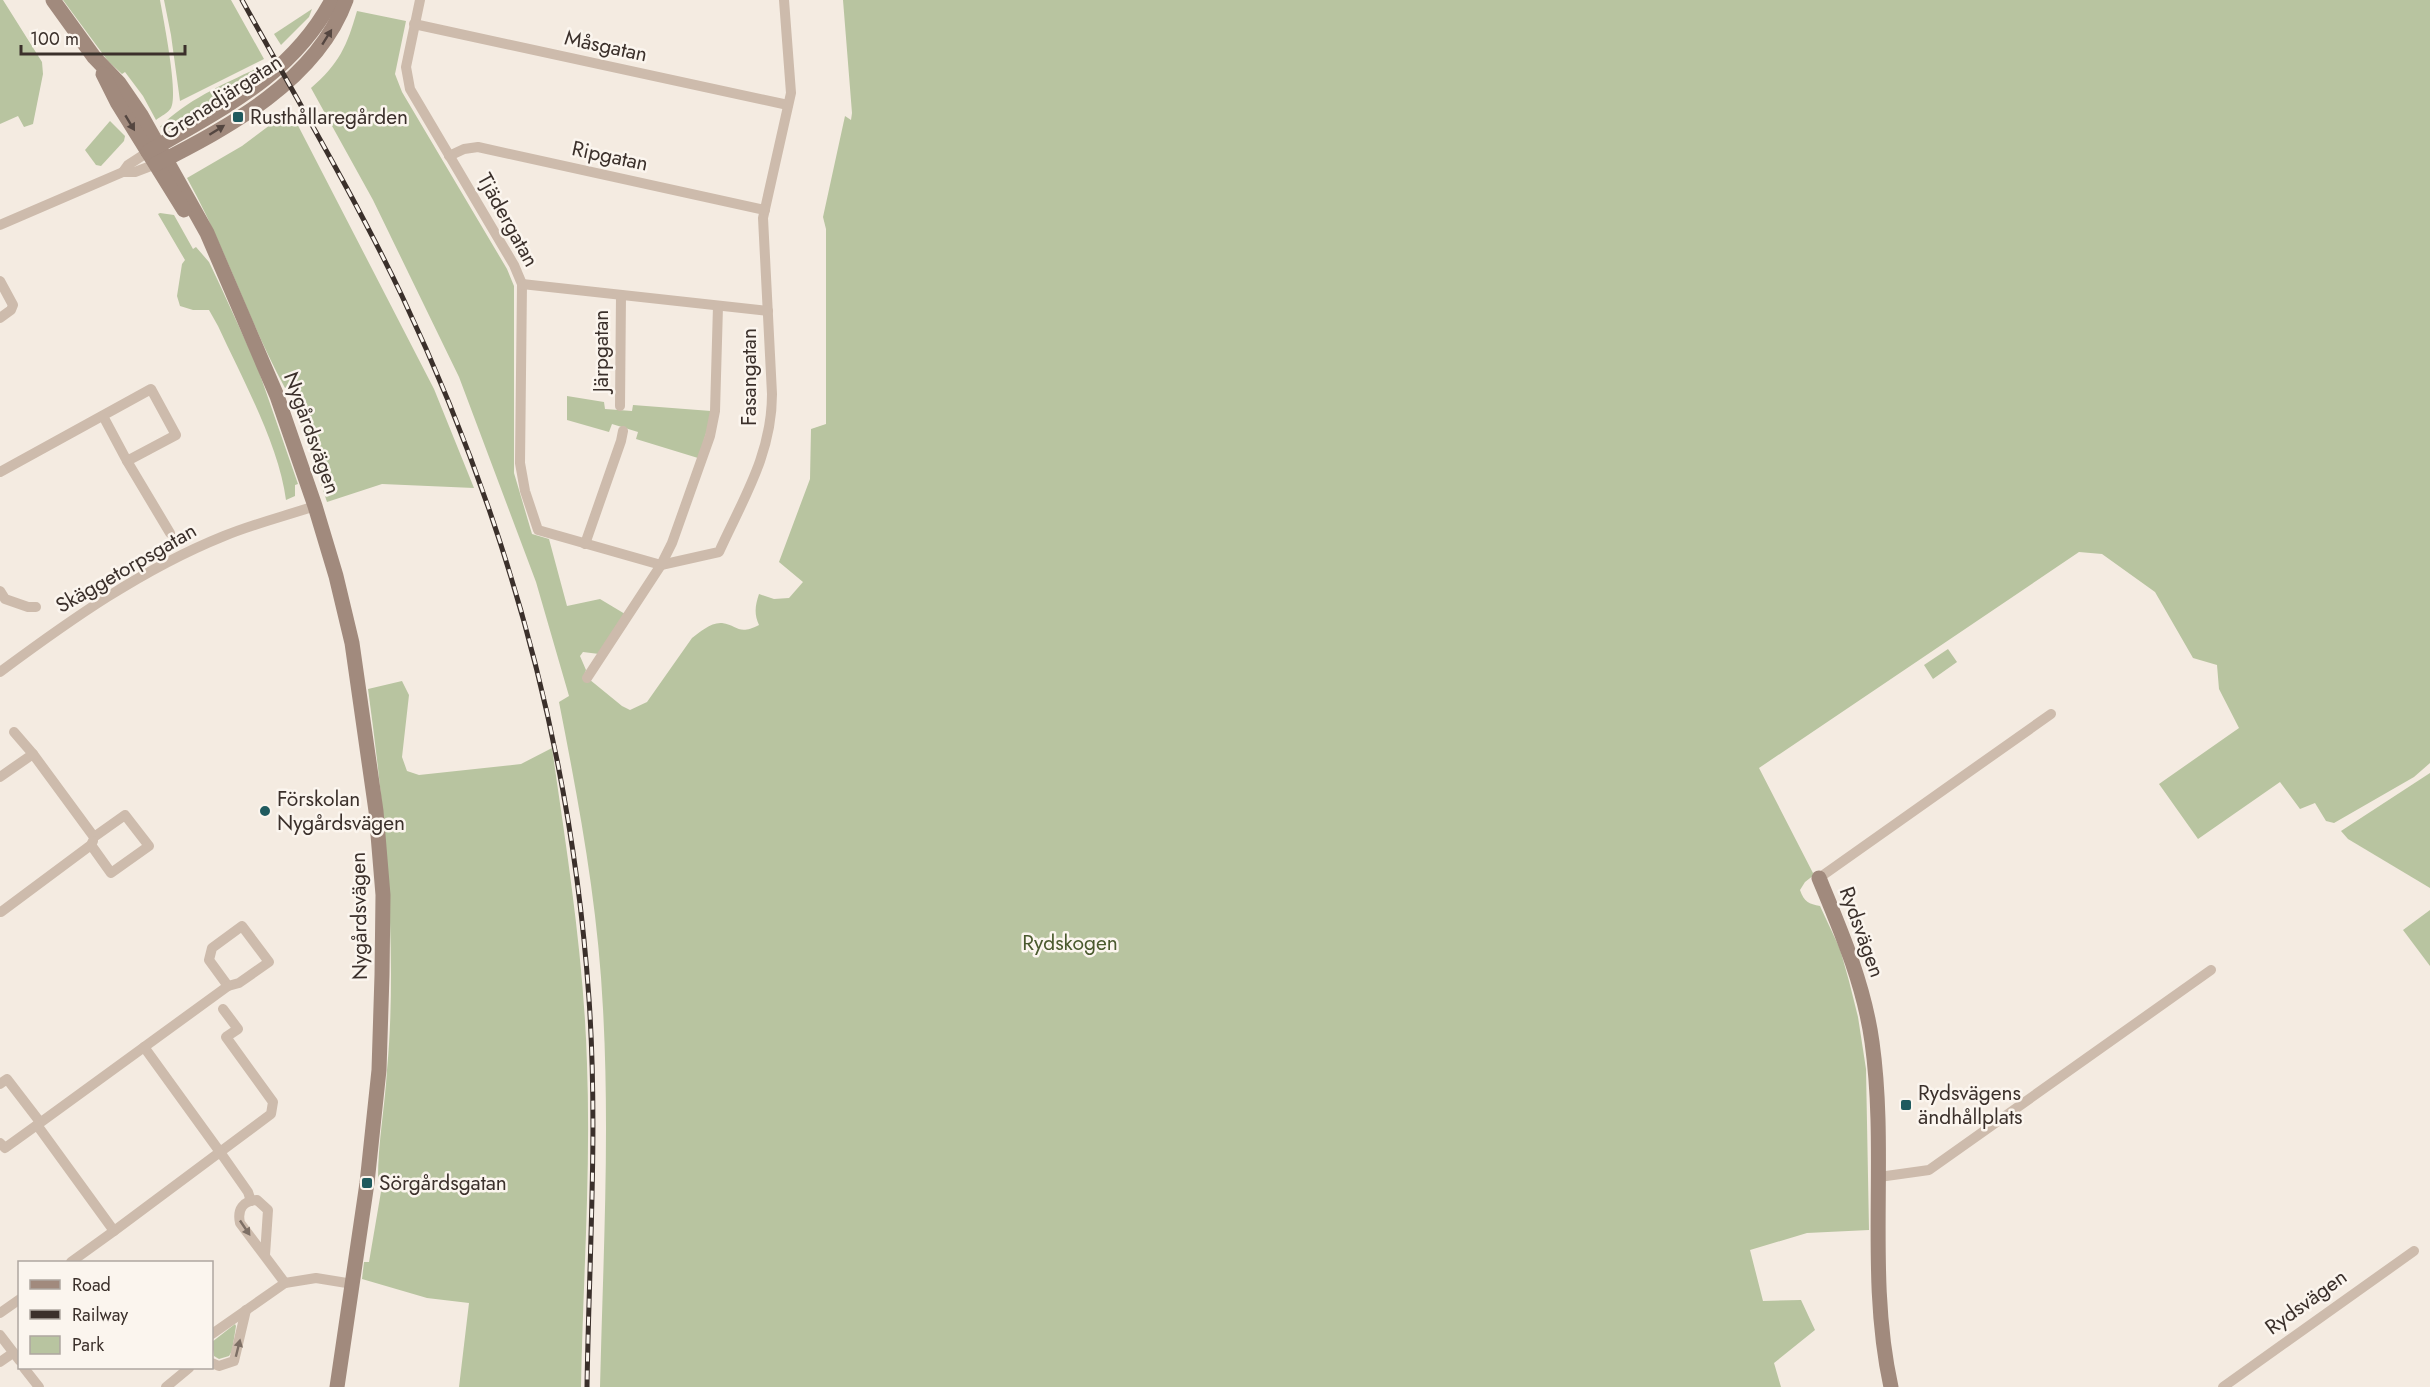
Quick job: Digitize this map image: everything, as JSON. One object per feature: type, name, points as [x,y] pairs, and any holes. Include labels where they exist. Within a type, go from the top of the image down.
[{"type":"street","name":"Nygårdsvägen","points":[[53,0],[94,57],[117,102],[157,155],[200,236],[213,252],[238,302],[277,396],[315,506],[343,604],[360,690],[376,811],[383,895],[379,1070],[338,1387]]},
{"type":"street","name":"Grenadjärgatan","points":[[157,155],[273,74],[306,42],[332,0]]},
{"type":"street","name":"Grenadjärgatan","points":[[157,155],[238,117],[291,80],[309,63],[324,43],[346,0]]},
{"type":"street","name":"Tjädergatan","points":[[420,0],[406,67],[408,83],[514,265],[522,284],[520,463],[525,491],[538,530],[661,565]]},
{"type":"street","name":"Fasangatan","points":[[661,565],[719,552],[762,459],[772,420],[765,210],[791,93],[784,0]]},
{"type":"street","name":"Måsgatan","points":[[414,24],[788,105]]},
{"type":"street","name":"Ripgatan","points":[[449,156],[464,148],[478,147],[765,210]]},
{"type":"street","points":[[0,225],[123,172],[128,165],[157,155]]},
{"type":"street","points":[[0,280],[13,304],[11,310],[0,318]]},
{"type":"street","name":"Järpgatan","points":[[522,284],[768,311]]},
{"type":"street","name":"Järpgatan","points":[[620,406],[621,295]]},
{"type":"street","points":[[587,678],[661,565],[672,543],[710,436],[715,411],[718,306]]},
{"type":"street","points":[[0,472],[152,389],[176,435],[128,460]]},
{"type":"street","points":[[103,416],[170,533]]},
{"type":"street","points":[[585,544],[621,441],[622,431]]},
{"type":"street","name":"Skäggetorpsgatan","points":[[0,672],[103,599],[153,570],[221,537],[315,506]]},
{"type":"street","points":[[2,598],[28,607],[36,607]]},
{"type":"street","name":"Rydsvägen","points":[[1891,1387],[1881,1324],[1875,1069],[1867,1013],[1848,949],[1819,878],[2051,714]]},
{"type":"street","points":[[0,912],[92,841],[126,815],[149,846],[111,873],[92,841],[33,754],[14,732]]},
{"type":"street","points":[[0,777],[33,754]]},
{"type":"street","points":[[2,1148],[39,1124],[228,986],[238,983],[268,962],[242,926],[212,948],[209,960],[228,986]]},
{"type":"street","points":[[1879,1177],[1929,1170],[2211,970]]},
{"type":"street","points":[[74,1261],[271,1114],[273,1102],[226,1037],[238,1029],[224,1009]]},
{"type":"street","points":[[144,1047],[248,1192],[251,1201]]},
{"type":"street","points":[[0,1084],[7,1079],[114,1231]]},
{"type":"street","points":[[265,1254],[268,1210],[257,1200],[251,1201],[244,1204],[239,1216],[240,1223],[285,1283]]},
{"type":"street","name":"Rydsvägen","points":[[2223,1387],[2414,1251]]},
{"type":"street","points":[[213,1333],[285,1283],[316,1278],[353,1284]]},
{"type":"street","points":[[0,1313],[18,1300]]},
{"type":"street","points":[[213,1363],[219,1366],[234,1361],[246,1310]]},
{"type":"street","points":[[0,1335],[16,1357],[0,1362]]},
{"type":"street","points":[[25,1369],[39,1387]]},
{"type":"street","points":[[166,1387],[188,1369]]},
{"type":"green space","points":[[0,0],[3,0],[42,62],[43,74],[33,124],[24,127],[18,116],[0,124]]},
{"type":"green space","points":[[63,0],[160,0],[173,88],[173,101],[168,111],[156,120],[143,96],[125,72],[122,74],[108,61]]},
{"type":"green space","points":[[164,0],[231,0],[264,59],[180,101]]},
{"type":"green space","name":"Rydskogen","points":[[843,0],[2430,0],[2430,763],[2414,777],[2334,823],[2326,821],[2315,803],[2300,809],[2280,782],[2198,839],[2159,784],[2239,728],[2219,689],[2217,665],[2193,658],[2155,592],[2102,554],[2079,552],[1759,768],[1814,875],[1805,882],[1800,890],[1807,902],[1820,906],[1840,949],[1858,1017],[1866,1069],[1869,1230],[1807,1233],[1750,1250],[1763,1301],[1801,1300],[1815,1330],[1774,1363],[1781,1387],[600,1387],[606,1151],[603,1009],[592,893],[559,702],[569,696],[536,582],[459,377],[373,200],[311,88],[329,71],[341,54],[357,11],[406,21],[395,74],[402,92],[507,269],[514,286],[514,473],[532,534],[549,539],[567,606],[600,599],[625,614],[599,654],[583,652],[580,656],[586,670],[584,675],[630,710],[647,702],[692,638],[718,623],[742,630],[759,625],[756,610],[759,594],[774,599],[789,598],[803,582],[779,562],[810,479],[811,429],[826,424],[826,229],[823,217],[845,116],[851,120],[852,113]]},
{"type":"green space","points":[[312,9],[309,17],[281,45],[274,34]]},
{"type":"green space","points":[[266,64],[269,69],[263,74],[179,126],[168,129],[160,127],[183,107]]},
{"type":"green space","points":[[290,110],[434,389],[474,488],[382,484],[327,502],[289,387],[285,388],[259,336],[213,230],[187,178],[242,146]]},
{"type":"green space","points":[[110,121],[125,136],[124,141],[101,166],[96,165],[85,150]]},
{"type":"green space","points":[[158,214],[174,215],[193,249],[196,247],[209,262],[257,366],[298,484],[295,485],[295,496],[286,500],[268,434],[209,310],[193,310],[180,306],[177,296],[182,264],[185,260]]},
{"type":"green space","points":[[567,396],[604,402],[605,409],[632,411],[633,405],[711,411],[698,458],[636,439],[638,432],[612,424],[609,432],[567,420]]},
{"type":"green space","points":[[1948,649],[1957,662],[1933,679],[1924,665]]},
{"type":"green space","points":[[402,681],[409,695],[402,757],[407,771],[419,775],[521,764],[552,748],[574,906],[585,1024],[588,1145],[581,1387],[459,1387],[469,1303],[427,1298],[362,1279],[364,1262],[369,1262],[383,1180],[378,1179],[378,1165],[389,1046],[391,986],[387,867],[368,689]]},
{"type":"green space","points":[[2430,773],[2430,888],[2348,839],[2341,831]]},
{"type":"green space","points":[[2430,910],[2430,966],[2403,930]]},
{"type":"green space","points":[[235,1324],[232,1351],[229,1356],[219,1359],[214,1356],[213,1341]]},
{"type":"railway","points":[[242,0],[384,258],[440,380],[474,466],[529,639],[568,816],[589,999],[593,1144],[587,1387]]},
{"type":"place","name":"Rusthållaregården","points":[[238,117]]},
{"type":"place","name":"Förskolan Nygårdsvägen","points":[[265,811]]},
{"type":"place","name":"Rydsvägens ändhållplats","points":[[1906,1105]]},
{"type":"place","name":"Sörgårdsgatan","points":[[367,1183]]}]
